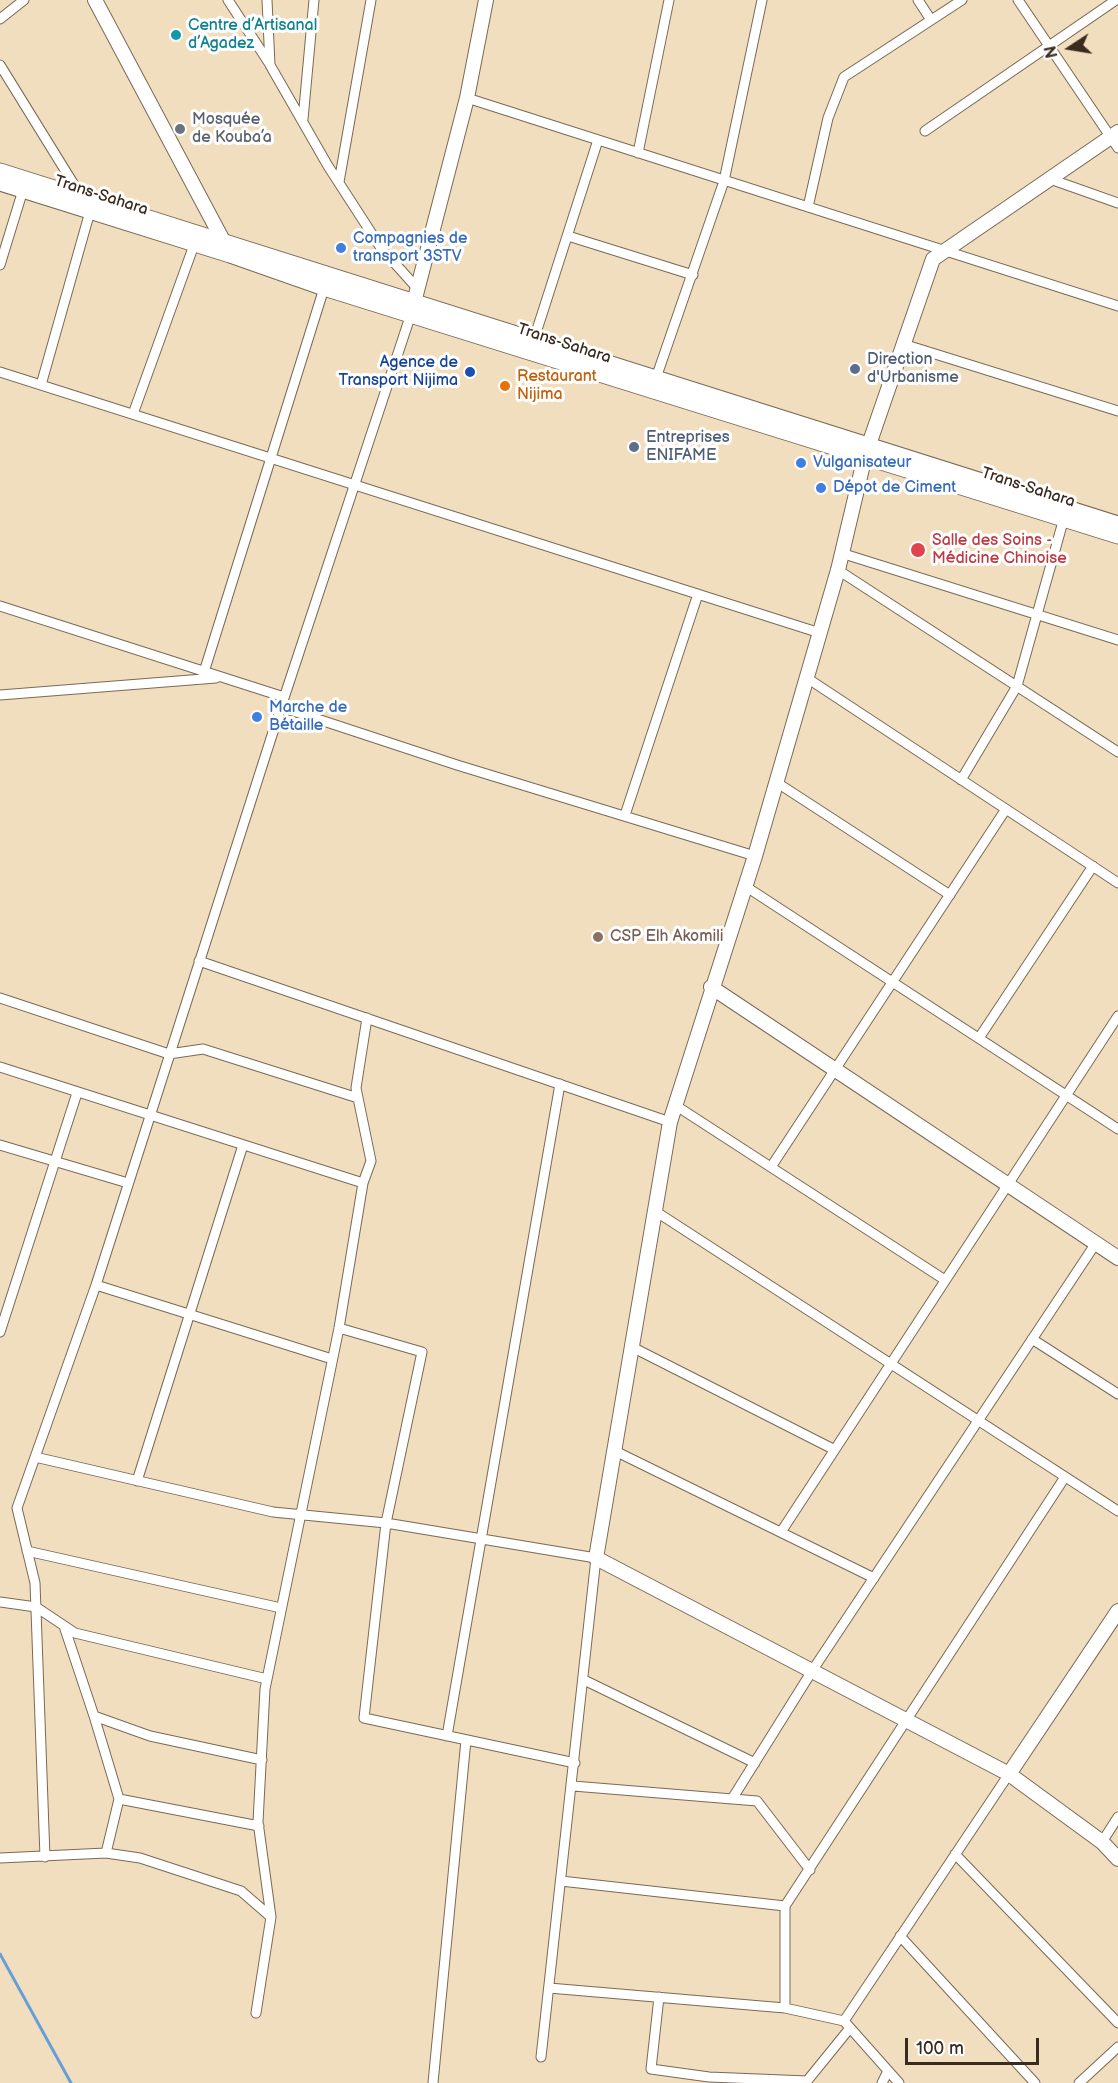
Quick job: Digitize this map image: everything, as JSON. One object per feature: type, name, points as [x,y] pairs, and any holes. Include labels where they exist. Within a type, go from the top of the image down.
[{"type":"main road","name":"Trans-Sahara","points":[[0,171],[194,245],[227,249]]},
{"type":"main road","name":"Trans-Sahara","points":[[0,183],[88,203],[326,282],[414,302],[488,333],[867,450],[1118,524]]},
{"type":"main road","name":"Trans-Sahara","points":[[488,333],[534,339],[656,378],[1118,536]]},
{"type":"street","points":[[0,19],[24,0]]},
{"type":"street","points":[[228,0],[414,302]]},
{"type":"street","points":[[267,0],[270,65]]},
{"type":"street","points":[[303,119],[314,0]]},
{"type":"street","points":[[339,182],[371,0]]},
{"type":"street","points":[[45,1857],[35,1583],[17,1508],[96,1285],[149,1115],[414,302],[467,98],[486,0]]},
{"type":"street","points":[[638,153],[669,0]]},
{"type":"street","points":[[656,378],[724,180],[762,0]]},
{"type":"street","points":[[918,0],[931,20]]},
{"type":"street","points":[[808,207],[828,118],[844,77],[962,0]]},
{"type":"street","points":[[541,2057],[573,1786],[596,1558],[670,1122],[711,987],[755,856],[838,570],[867,450],[933,259],[1050,179],[1116,139],[1018,0]]},
{"type":"street","points":[[925,131],[1116,0]]},
{"type":"street","points":[[98,1],[227,249]]},
{"type":"street","points":[[0,65],[88,203],[41,385]]},
{"type":"street","points":[[467,98],[1118,306]]},
{"type":"street","points":[[534,339],[598,140]]},
{"type":"street","points":[[1050,179],[1118,203]]},
{"type":"street","points":[[0,265],[23,190]]},
{"type":"street","points":[[568,236],[693,275]]},
{"type":"street","points":[[133,414],[194,245]]},
{"type":"street","points":[[204,672],[269,458],[326,282]]},
{"type":"street","points":[[903,344],[1118,411]]},
{"type":"street","points":[[0,372],[820,633]]},
{"type":"street","points":[[961,780],[1017,686],[1064,518]]},
{"type":"street","points":[[842,553],[1118,640]]},
{"type":"street","points":[[838,570],[1118,752]]},
{"type":"street","points":[[626,815],[698,594]]},
{"type":"street","points":[[0,606],[223,678],[457,765],[755,856]]},
{"type":"street","points":[[0,695],[223,678]]},
{"type":"street","points":[[807,678],[1118,883]]},
{"type":"street","points":[[776,782],[950,895]]},
{"type":"street","points":[[771,1167],[1006,809]]},
{"type":"street","points":[[979,1038],[1093,866]]},
{"type":"street","points":[[745,886],[1118,1129]]},
{"type":"street","points":[[199,961],[670,1122]]},
{"type":"street","points":[[711,987],[1118,1258]]},
{"type":"street","points":[[0,998],[169,1054],[203,1049],[358,1098]]},
{"type":"street","points":[[781,1533],[833,1449],[1118,1016]]},
{"type":"street","points":[[255,2013],[271,1917],[259,1826],[267,1679],[339,1328],[363,1183],[371,1161],[356,1088],[367,1018]]},
{"type":"street","points":[[0,1067],[363,1183]]},
{"type":"street","points":[[447,1736],[560,1084]]},
{"type":"street","points":[[0,1332],[77,1093]]},
{"type":"street","points":[[675,1105],[945,1280]]},
{"type":"street","points":[[0,1145],[128,1183]]},
{"type":"street","points":[[137,1481],[243,1145]]},
{"type":"street","points":[[655,1211],[1118,1511]]},
{"type":"street","points":[[732,1799],[812,1671],[1096,1243]]},
{"type":"street","points":[[96,1285],[332,1359]]},
{"type":"street","points":[[339,1328],[422,1352],[386,1523],[364,1718],[575,1763]]},
{"type":"street","points":[[1032,1339],[1118,1394]]},
{"type":"street","points":[[632,1347],[833,1449]]},
{"type":"street","points":[[615,1451],[874,1578]]},
{"type":"street","points":[[35,1457],[273,1512],[386,1523],[596,1558],[1009,1774],[1102,1842],[1118,1859]]},
{"type":"street","points":[[785,2008],[785,1906],[1065,1477]]},
{"type":"street","points":[[27,1551],[281,1608]]},
{"type":"street","points":[[0,1602],[36,1608],[75,1633],[267,1679]]},
{"type":"street","points":[[659,1997],[651,2069],[709,2077],[807,2081],[847,2024],[900,1936],[1009,1774],[1113,1629],[1118,1611]]},
{"type":"street","points":[[64,1626],[119,1799],[106,1853]]},
{"type":"street","points":[[584,1680],[755,1763]]},
{"type":"street","points":[[94,1716],[150,1736],[261,1760]]},
{"type":"street","points":[[433,2083],[466,1740]]},
{"type":"street","points":[[573,1786],[757,1801],[810,1870]]},
{"type":"street","points":[[119,1799],[259,1826]]},
{"type":"street","points":[[1102,1842],[1118,1817]]},
{"type":"street","points":[[0,1858],[106,1853],[140,1858],[241,1891],[271,1917]]},
{"type":"street","points":[[956,1854],[1118,2023]]},
{"type":"street","points":[[561,1881],[785,1906]]},
{"type":"street","points":[[900,1936],[1035,2083]]},
{"type":"street","points":[[549,1988],[785,2008],[847,2024],[898,2083]]},
{"type":"street","points":[[1079,2083],[1118,2047]]},
{"type":"street","points":[[882,2083],[888,2072]]},
{"type":"waterway","points":[[0,1954],[71,2083]]},
{"type":"place","name":"Centre d’Artisanal d’Agadez","points":[[176,35]]},
{"type":"place","name":"Mosquée de Kouba’a","points":[[180,129]]},
{"type":"place","name":"Compagnies de transport 3STV","points":[[341,248]]},
{"type":"place","name":"Direction d'Urbanisme","points":[[855,369]]},
{"type":"place","name":"Agence de Transport Nijima","points":[[470,372]]},
{"type":"place","name":"Restaurant Nijima","points":[[505,386]]},
{"type":"place","name":"Entreprises ENIFAME","points":[[634,447]]},
{"type":"place","name":"Vulganisateur","points":[[801,463]]},
{"type":"place","name":"Dépot de Ciment","points":[[821,488]]},
{"type":"place","name":"Salle des Soins - Médicine Chinoise","points":[[918,550]]},
{"type":"place","name":"Marche de Bétaille","points":[[257,717]]},
{"type":"place","name":"CSP Elh Akomili","points":[[598,937]]}]
